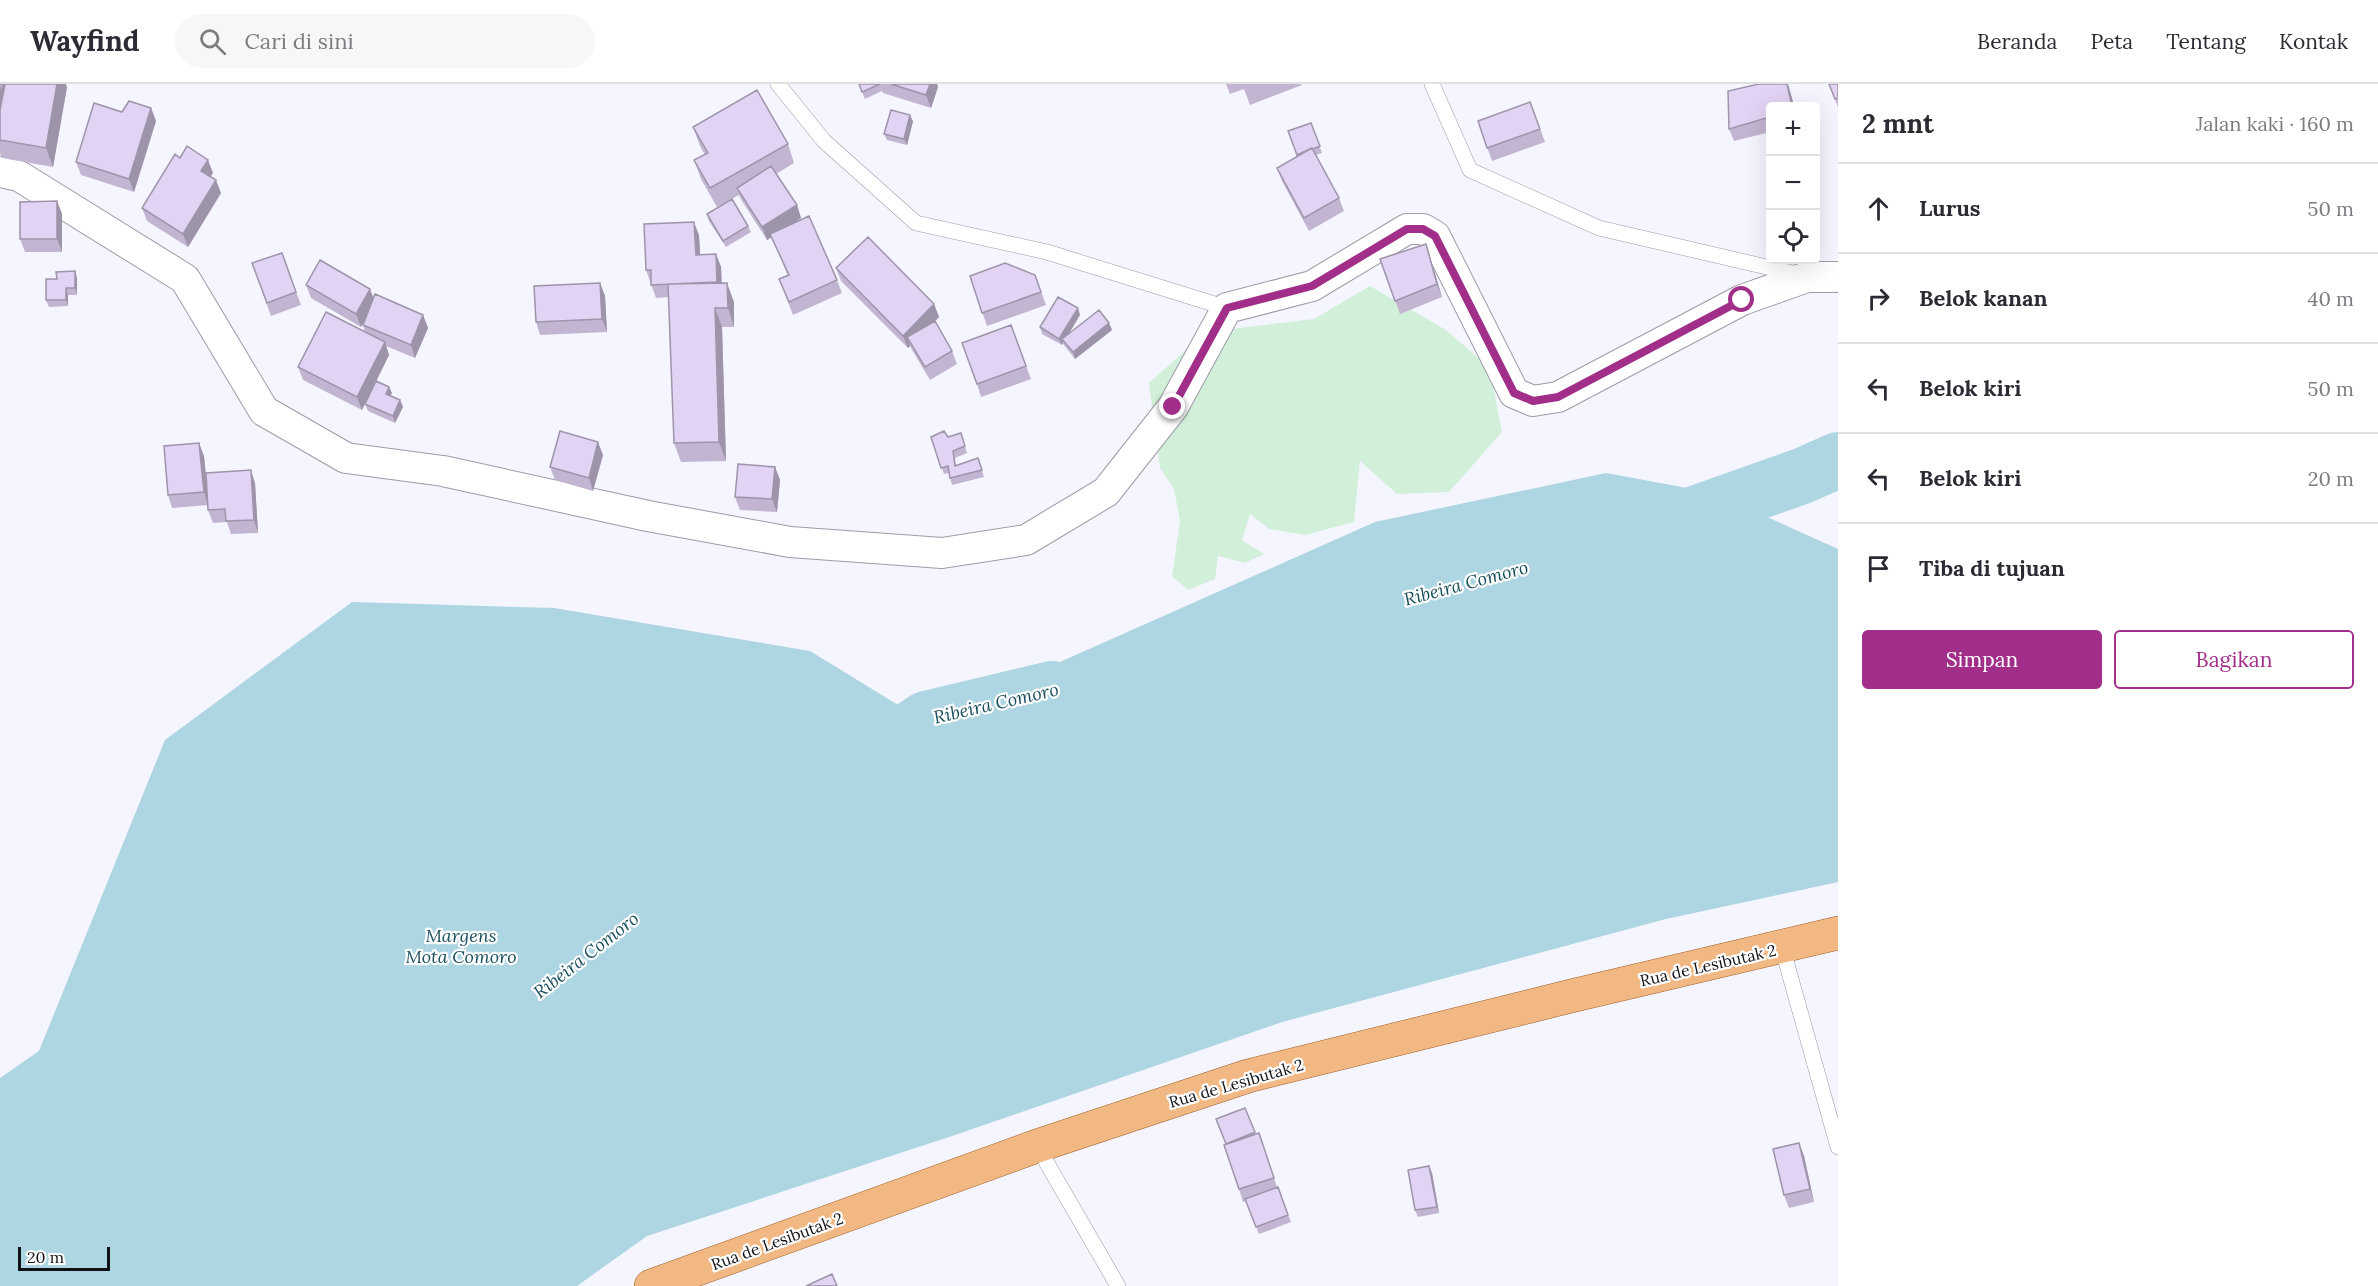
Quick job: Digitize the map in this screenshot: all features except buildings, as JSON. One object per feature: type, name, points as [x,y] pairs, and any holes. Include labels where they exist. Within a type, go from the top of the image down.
[{"type":"main road","name":"Rua de Lesibutak 2","points":[[651,1286],[1037,1146],[1248,1076],[1838,933]]},
{"type":"street","points":[[0,172],[20,176],[185,279],[264,411],[346,458],[442,471],[648,516],[790,542],[942,553],[1026,540],[1106,492],[1173,407],[1227,308],[1312,286],[1407,229],[1423,229],[1435,236],[1514,393],[1533,401],[1558,397],[1742,300],[1806,277],[1838,277]]},
{"type":"lane","points":[[778,84],[824,141],[916,223],[1047,252],[1227,308]]},
{"type":"lane","points":[[1432,84],[1470,170],[1599,228],[1806,277]]},
{"type":"lane","points":[[1782,947],[1838,1147]]},
{"type":"lane","points":[[1037,1146],[1118,1286]]},
{"type":"green space","points":[[1370,286],[1446,330],[1490,368],[1502,432],[1449,492],[1397,494],[1360,461],[1354,522],[1305,535],[1269,529],[1250,514],[1242,540],[1264,554],[1245,563],[1218,556],[1215,579],[1188,590],[1172,576],[1180,521],[1174,489],[1160,468],[1149,383],[1206,332],[1314,319]]},
{"type":"water","name":"Margens Mota Comoro","points":[[1606,473],[1714,493],[1838,549],[1838,882],[1666,919],[1282,1022],[952,1136],[647,1236],[577,1286],[0,1286],[0,1078],[39,1051],[165,740],[352,602],[554,608],[810,651],[952,738],[990,693],[1375,522]]},
{"type":"waterway","name":"Ribeira Comoro","points":[[1661,526],[1802,476],[1838,460]]},
{"type":"waterway","name":"Ribeira Comoro","points":[[860,764],[926,719],[1052,689]]},
{"type":"route","points":[[1173,407],[1227,308],[1312,286],[1407,229],[1423,229],[1435,236],[1514,393],[1533,401],[1558,397],[1742,300]]}]
